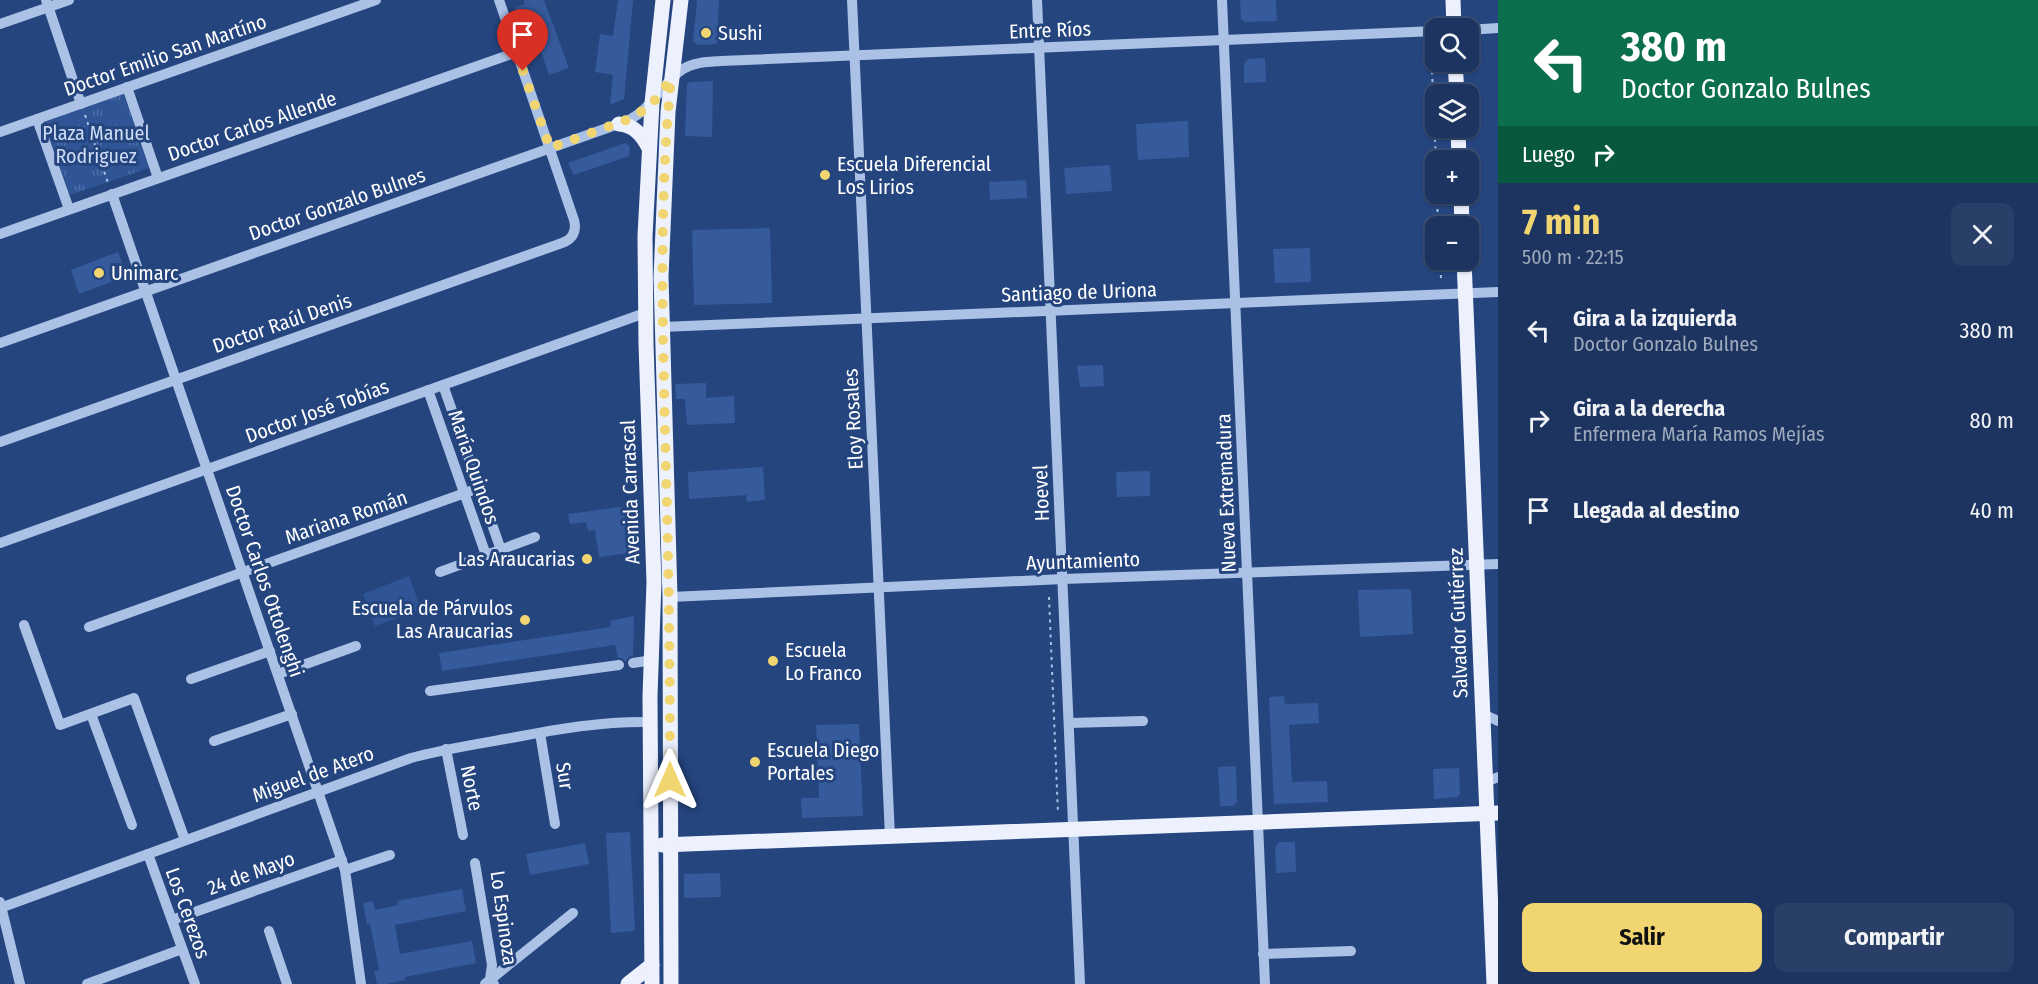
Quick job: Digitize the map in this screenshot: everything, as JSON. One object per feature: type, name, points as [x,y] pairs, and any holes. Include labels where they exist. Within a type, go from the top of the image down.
[{"type":"main road","name":"Avenida Carrascal","points":[[652,984],[650,722],[653,660],[653,549],[645,313],[649,148],[663,0]]},
{"type":"main road","name":"Avenida Carrascal","points":[[671,984],[670,597],[661,278],[664,177],[671,79],[681,0]]},
{"type":"main road","points":[[1453,0],[1454,18]]},
{"type":"main road","points":[[619,124],[636,130],[649,148]]},
{"type":"main road","name":"Salvador Gutiérrez","points":[[1464,270],[1483,714],[1492,780],[1494,984]]},
{"type":"main road","points":[[650,846],[1493,813]]},
{"type":"main road","points":[[628,984],[652,965]]},
{"type":"street","points":[[0,24],[47,4],[69,0]]},
{"type":"street","name":"Doctor Emilio San Martíno","points":[[0,132],[376,0]]},
{"type":"street","points":[[499,0],[550,148]]},
{"type":"street","name":"Eloy Rosales","points":[[852,0],[890,837]]},
{"type":"street","name":"Hoevel","points":[[1037,0],[1080,984]]},
{"type":"street","name":"Nueva Extremadura","points":[[1222,0],[1264,984]]},
{"type":"street","points":[[47,4],[81,104]]},
{"type":"street","points":[[1479,29],[1498,28]]},
{"type":"street","name":"Entre Ríos","points":[[671,79],[689,66],[707,62],[1425,31]]},
{"type":"street","name":"Doctor Carlos Allende","points":[[0,234],[517,52]]},
{"type":"street","name":"Doctor Gonzalo Bulnes","points":[[0,343],[619,124],[652,104],[671,79]]},
{"type":"street","points":[[127,87],[158,178]]},
{"type":"street","points":[[37,119],[69,209]]},
{"type":"street","name":"Doctor Raúl Denis","points":[[0,442],[567,242],[574,234],[574,220],[550,148]]},
{"type":"street","name":"Doctor Carlos Ottolenghi","points":[[112,194],[343,865],[361,984]]},
{"type":"street","name":"Santiago de Uriona","points":[[662,327],[1498,292]]},
{"type":"street","name":"Doctor José Tobías","points":[[0,543],[645,313]]},
{"type":"street","name":"María Quindos","points":[[443,385],[501,549]]},
{"type":"street","name":"María Quindos","points":[[428,390],[486,555]]},
{"type":"street","name":"Mariana Román","points":[[89,627],[480,488]]},
{"type":"street","name":"María Quindos","points":[[440,572],[535,537]]},
{"type":"street","name":"Ayuntamiento","points":[[670,597],[1062,579],[1498,564]]},
{"type":"street","points":[[24,625],[60,725],[134,698],[185,840]]},
{"type":"street","points":[[278,674],[356,646]]},
{"type":"street","points":[[191,680],[270,651]]},
{"type":"street","points":[[633,663],[653,660]]},
{"type":"street","points":[[430,691],[619,665]]},
{"type":"street","points":[[91,714],[132,825]]},
{"type":"street","points":[[214,741],[292,714]]},
{"type":"street","points":[[1483,714],[1498,721]]},
{"type":"street","points":[[1069,723],[1143,721]]},
{"type":"street","name":"Miguel de Atero","points":[[1,905],[148,854],[394,763],[446,749],[540,733],[605,723],[650,722]]},
{"type":"street","name":"Sur","points":[[540,733],[555,824]]},
{"type":"street","name":"Norte","points":[[446,749],[463,835]]},
{"type":"street","name":"Los Cerezos","points":[[148,854],[195,984]]},
{"type":"street","name":"24 de Mayo","points":[[172,920],[343,865],[390,855]]},
{"type":"street","name":"Lo Espinoza","points":[[475,863],[492,965],[490,982]]},
{"type":"street","points":[[1,905],[20,984]]},
{"type":"street","name":"Lo Espinoza","points":[[490,982],[573,913]]},
{"type":"street","points":[[269,931],[287,984]]},
{"type":"street","points":[[87,984],[182,949]]},
{"type":"street","points":[[1263,954],[1351,951]]},
{"type":"path","points":[[1432,72],[1436,150]]},
{"type":"path","points":[[81,104],[112,194]]},
{"type":"path","points":[[1441,270],[1441,278]]},
{"type":"path","points":[[1049,597],[1058,814]]},
{"type":"green space","name":"Plaza Manuel Rodriguez","points":[[123,93],[149,168],[70,195],[44,121]]},
{"type":"green space","points":[[409,576],[421,609],[375,626],[363,594]]},
{"type":"building","points":[[524,0],[544,0],[569,68],[549,75],[530,20],[520,23],[515,7],[525,4]]},
{"type":"building","points":[[618,0],[633,0],[624,99],[610,105],[613,75],[595,72],[600,34],[613,36]]},
{"type":"building","points":[[697,0],[719,0],[717,44],[698,45],[693,41]]},
{"type":"building","points":[[1240,0],[1276,0],[1277,21],[1245,22],[1241,19]]},
{"type":"building","points":[[1265,58],[1266,82],[1244,83],[1244,64],[1248,59]]},
{"type":"building","points":[[713,81],[712,137],[685,136],[687,84]]},
{"type":"building","points":[[1188,121],[1189,157],[1138,160],[1136,124]]},
{"type":"building","points":[[625,143],[630,146],[629,156],[574,175],[568,163]]},
{"type":"building","points":[[1110,165],[1112,191],[1066,194],[1064,168]]},
{"type":"building","points":[[1026,180],[1027,198],[990,200],[989,182]]},
{"type":"building","points":[[770,228],[772,303],[694,305],[692,230]]},
{"type":"building","points":[[1310,248],[1311,282],[1275,283],[1273,249]]},
{"type":"building","name":"Unimarc","points":[[118,252],[127,276],[79,294],[71,270]]},
{"type":"building","points":[[1103,365],[1104,386],[1080,387],[1077,366]]},
{"type":"building","points":[[706,383],[706,398],[734,396],[735,423],[687,425],[685,399],[676,399],[675,384]]},
{"type":"building","points":[[763,467],[765,500],[747,502],[746,495],[689,499],[688,472]]},
{"type":"building","points":[[1150,471],[1150,496],[1117,497],[1116,472]]},
{"type":"building","points":[[621,507],[622,514],[630,513],[636,552],[599,557],[595,530],[588,531],[586,522],[570,524],[568,514]]},
{"type":"building","points":[[1411,589],[1413,634],[1360,637],[1358,590]]},
{"type":"building","points":[[634,616],[633,655],[626,662],[618,658],[615,645],[442,671],[439,653],[611,627],[610,621]]},
{"type":"building","points":[[1284,696],[1285,704],[1318,703],[1319,723],[1289,725],[1292,782],[1327,781],[1328,802],[1274,804],[1269,697]]},
{"type":"building","points":[[859,724],[863,816],[802,818],[801,798],[819,798],[816,725]]},
{"type":"building","points":[[1236,766],[1237,802],[1233,806],[1220,806],[1218,767]]},
{"type":"building","points":[[1459,768],[1460,794],[1457,797],[1434,799],[1433,769]]},
{"type":"building","points":[[630,832],[635,931],[611,933],[606,833]]},
{"type":"building","points":[[1279,842],[1295,842],[1296,872],[1276,873],[1275,848]]},
{"type":"building","points":[[585,843],[589,864],[530,875],[526,854]]},
{"type":"building","points":[[720,873],[721,897],[684,898],[684,874]]},
{"type":"building","points":[[462,889],[466,911],[395,925],[400,954],[472,941],[476,963],[405,977],[405,980],[387,984],[377,984],[374,971],[379,970],[370,923],[367,924],[363,903],[373,901],[375,910],[398,905],[397,901]]},
{"type":"place","name":"Sushi","points":[[706,33]]},
{"type":"place","name":"Escuela Diferencial Los Lirios","points":[[825,175]]},
{"type":"place","name":"Unimarc","points":[[99,273]]},
{"type":"place","name":"Las Araucarias","points":[[587,559]]},
{"type":"place","name":"Escuela de Párvulos Las Araucarias","points":[[525,620]]},
{"type":"place","name":"Escuela Lo Franco","points":[[773,661]]},
{"type":"place","name":"Escuela Diego Portales","points":[[755,762]]},
{"type":"route","points":[[523,71],[550,148],[632,118],[652,104],[671,79],[664,167],[661,278],[670,597],[670,780]]}]
